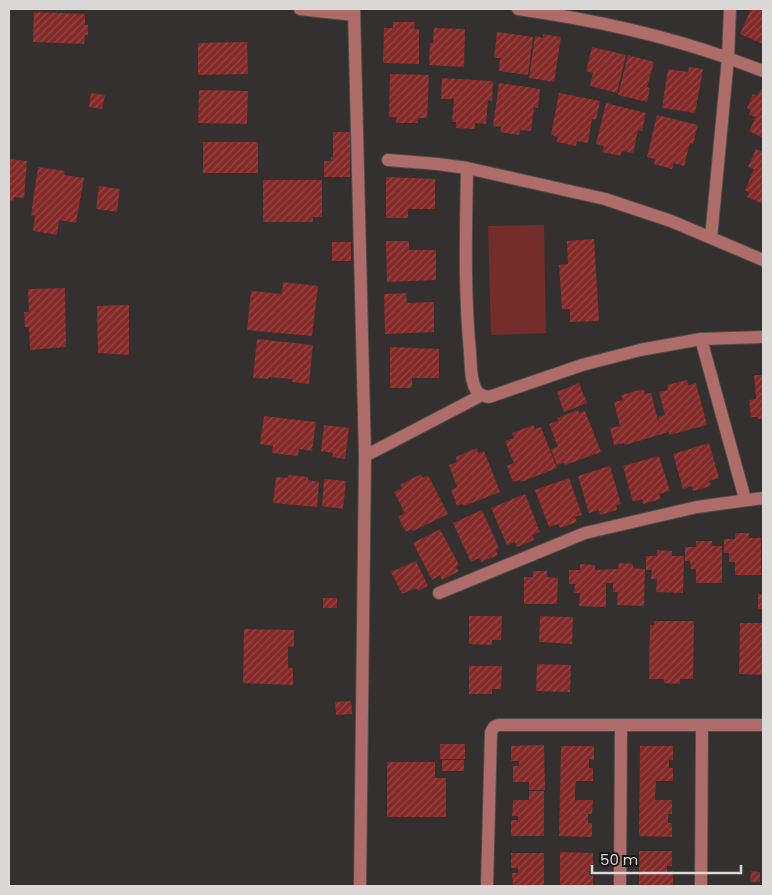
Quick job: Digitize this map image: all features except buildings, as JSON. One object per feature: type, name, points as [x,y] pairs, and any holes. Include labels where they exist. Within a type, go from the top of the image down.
[{"type":"street","points":[[300,9],[354,12],[365,456],[360,886]]},
{"type":"street","points":[[518,9],[590,15],[691,45],[763,71]]},
{"type":"street","points":[[711,238],[728,58],[730,9]]},
{"type":"street","points":[[388,160],[468,168],[606,199],[671,221],[763,260]]},
{"type":"street","points":[[468,168],[466,248],[468,325],[473,382],[477,392],[482,395],[489,397],[582,365],[630,352],[701,339],[763,337]]},
{"type":"street","points":[[701,339],[745,499]]},
{"type":"street","points":[[365,456],[482,395]]},
{"type":"street","points":[[439,593],[585,533],[697,507],[763,498]]},
{"type":"street","points":[[488,886],[491,732],[494,727],[498,725],[763,725]]},
{"type":"street","points":[[620,886],[621,725]]},
{"type":"street","points":[[701,886],[702,726]]},
{"type":"shaded area","points":[[544,225],[546,333],[491,335],[488,226]]}]
